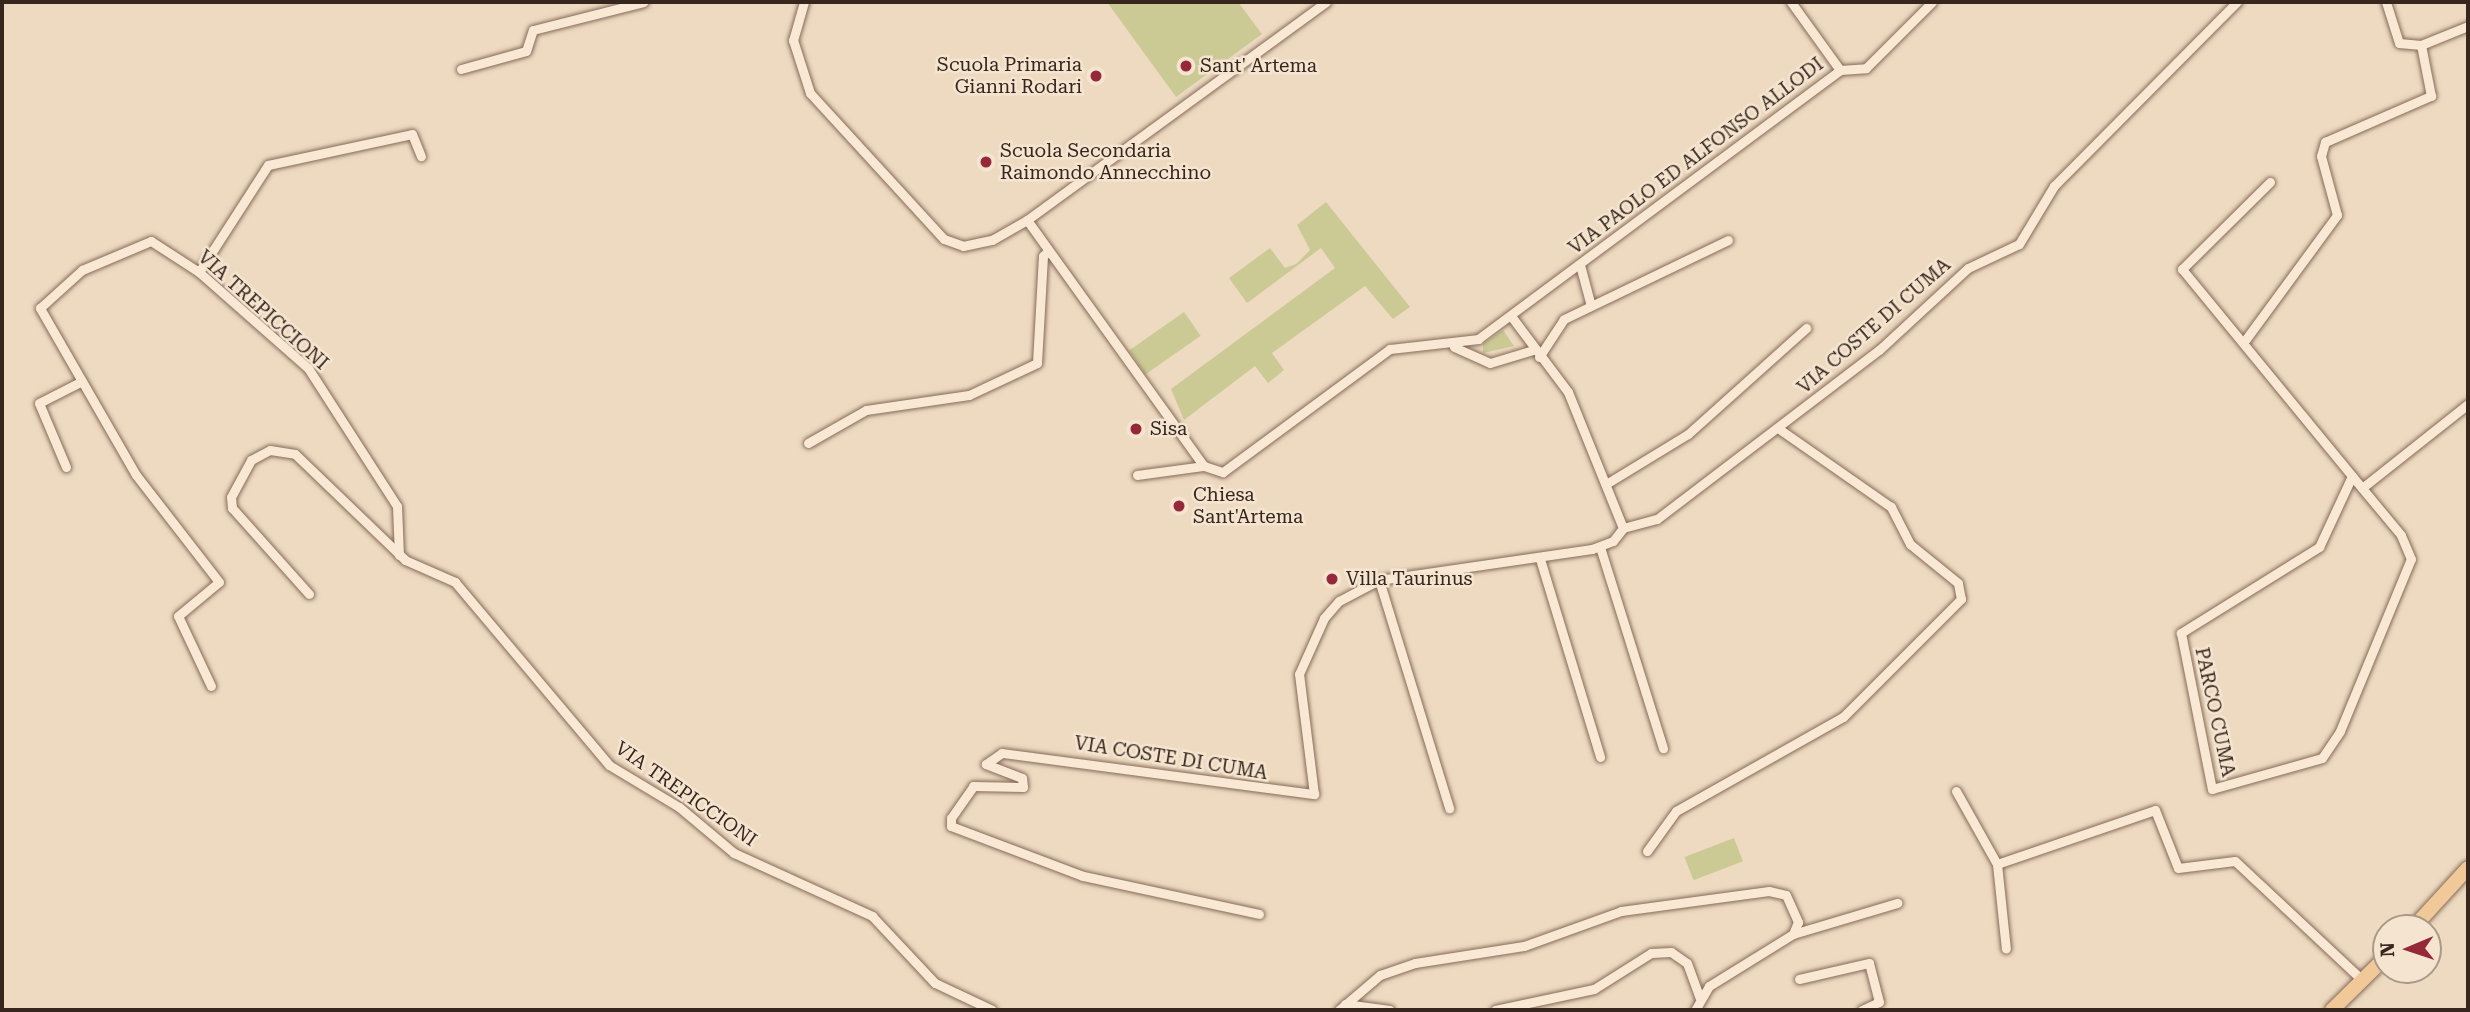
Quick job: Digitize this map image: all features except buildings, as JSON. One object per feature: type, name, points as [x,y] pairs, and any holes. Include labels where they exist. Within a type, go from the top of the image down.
[{"type":"main road","points":[[2426,914],[2468,869]]},
{"type":"main road","points":[[2332,1010],[2372,970]]},
{"type":"street","points":[[461,69],[526,51],[533,30],[644,2]]},
{"type":"street","points":[[804,2],[793,40],[810,93],[944,239],[963,246],[992,240],[1027,220],[1326,2]]},
{"type":"street","points":[[1791,2],[1840,70]]},
{"type":"street","name":"VIA PAOLO ED ALFONSO ALLODI","points":[[1137,475],[1204,466],[1228,470],[1402,344],[1454,346],[1478,339],[1840,70],[1866,68],[1932,2]]},
{"type":"street","name":"VIA COSTE DI CUMA","points":[[1259,914],[1083,876],[962,831],[951,826],[951,818],[973,786],[1023,787],[1022,778],[986,764],[1002,753],[1308,798],[1317,779],[1301,722],[1301,666],[1332,609],[1355,587],[1379,580],[1541,559],[1600,547],[1623,528],[1657,519],[1779,429],[1968,268],[2019,244],[2054,186],[2237,2]]},
{"type":"street","points":[[2386,2],[2399,43],[2421,45],[2468,26]]},
{"type":"street","points":[[2246,339],[2337,215],[2320,156],[2325,142],[2431,96],[2421,45]]},
{"type":"street","points":[[199,272],[268,165],[412,134],[421,156]]},
{"type":"street","name":"PARCO CUMA","points":[[2270,182],[2182,269],[2246,339],[2401,535],[2411,559],[2340,731],[2322,758],[2212,789],[2181,633],[2319,547],[2353,476]]},
{"type":"street","points":[[1027,220],[1204,466]]},
{"type":"street","points":[[1478,339],[1479,361],[1536,353],[1564,319],[1590,303],[1728,240]]},
{"type":"street","name":"VIA TREPICCIONI","points":[[211,686],[178,616],[219,582],[136,475],[40,308],[82,270],[151,241],[199,272],[308,368],[341,411],[397,506],[399,555]]},
{"type":"street","points":[[807,443],[866,410],[969,396],[1037,363],[1043,256],[1048,251]]},
{"type":"street","points":[[1580,265],[1590,303]]},
{"type":"street","points":[[1511,316],[1536,353],[1568,392],[1623,528]]},
{"type":"street","points":[[1606,484],[1688,434],[1806,328]]},
{"type":"street","name":"VIA PAOLO ED ALFONSO ALLODI","points":[[1454,346],[1479,361]]},
{"type":"street","points":[[66,467],[39,403],[82,381]]},
{"type":"street","points":[[2362,488],[2468,404]]},
{"type":"street","points":[[1647,851],[1676,811],[1843,717],[1961,599],[1958,583],[1910,544],[1892,507],[1779,429]]},
{"type":"street","name":"VIA TREPICCIONI","points":[[309,594],[232,508],[231,497],[259,454],[295,454],[399,555],[455,582],[609,765],[679,807],[734,853],[872,916],[935,983],[992,1010]]},
{"type":"street","points":[[1600,547],[1663,748]]},
{"type":"street","points":[[1541,559],[1600,757]]},
{"type":"street","points":[[1379,580],[1449,808]]},
{"type":"street","points":[[1956,791],[1997,864],[2006,949]]},
{"type":"street","points":[[1997,864],[2155,810],[2178,868],[2235,861],[2362,980]]},
{"type":"street","points":[[1342,1007],[1380,975],[1415,963],[1524,946],[1621,911],[1769,891],[1794,905],[1794,934]]},
{"type":"street","points":[[1695,1010],[1709,986],[1794,934],[1897,903]]},
{"type":"street","points":[[1495,1010],[1594,989],[1651,953],[1671,952],[1687,963],[1700,999]]},
{"type":"street","points":[[1800,979],[1869,963],[1879,1002],[1862,1010]]},
{"type":"street","points":[[1342,1007],[1390,1010]]},
{"type":"shaded area","name":"Sant' Artema","points":[[1107,2],[1238,2],[1262,34],[1176,97]]},
{"type":"shaded area","points":[[1326,202],[1410,307],[1393,319],[1365,286],[1272,353],[1284,370],[1268,383],[1255,366],[1184,420],[1171,389],[1335,268],[1321,248],[1247,303],[1229,278],[1270,248],[1285,268],[1296,264],[1310,250],[1297,225]]},
{"type":"shaded area","points":[[1184,312],[1201,336],[1146,374],[1129,350]]},
{"type":"shaded area","points":[[1503,330],[1514,346],[1483,353],[1483,344]]},
{"type":"shaded area","points":[[1734,838],[1743,861],[1693,880],[1685,857]]},
{"type":"place","name":"Sant' Artema","points":[[1186,66]]},
{"type":"place","name":"Scuola Primaria Gianni Rodari","points":[[1096,76]]},
{"type":"place","name":"Scuola Secondaria Raimondo Annecchino","points":[[986,162]]},
{"type":"place","name":"Sisa","points":[[1136,429]]},
{"type":"place","name":"Chiesa Sant'Artema","points":[[1179,506]]},
{"type":"place","name":"Villa Taurinus","points":[[1332,579]]}]
